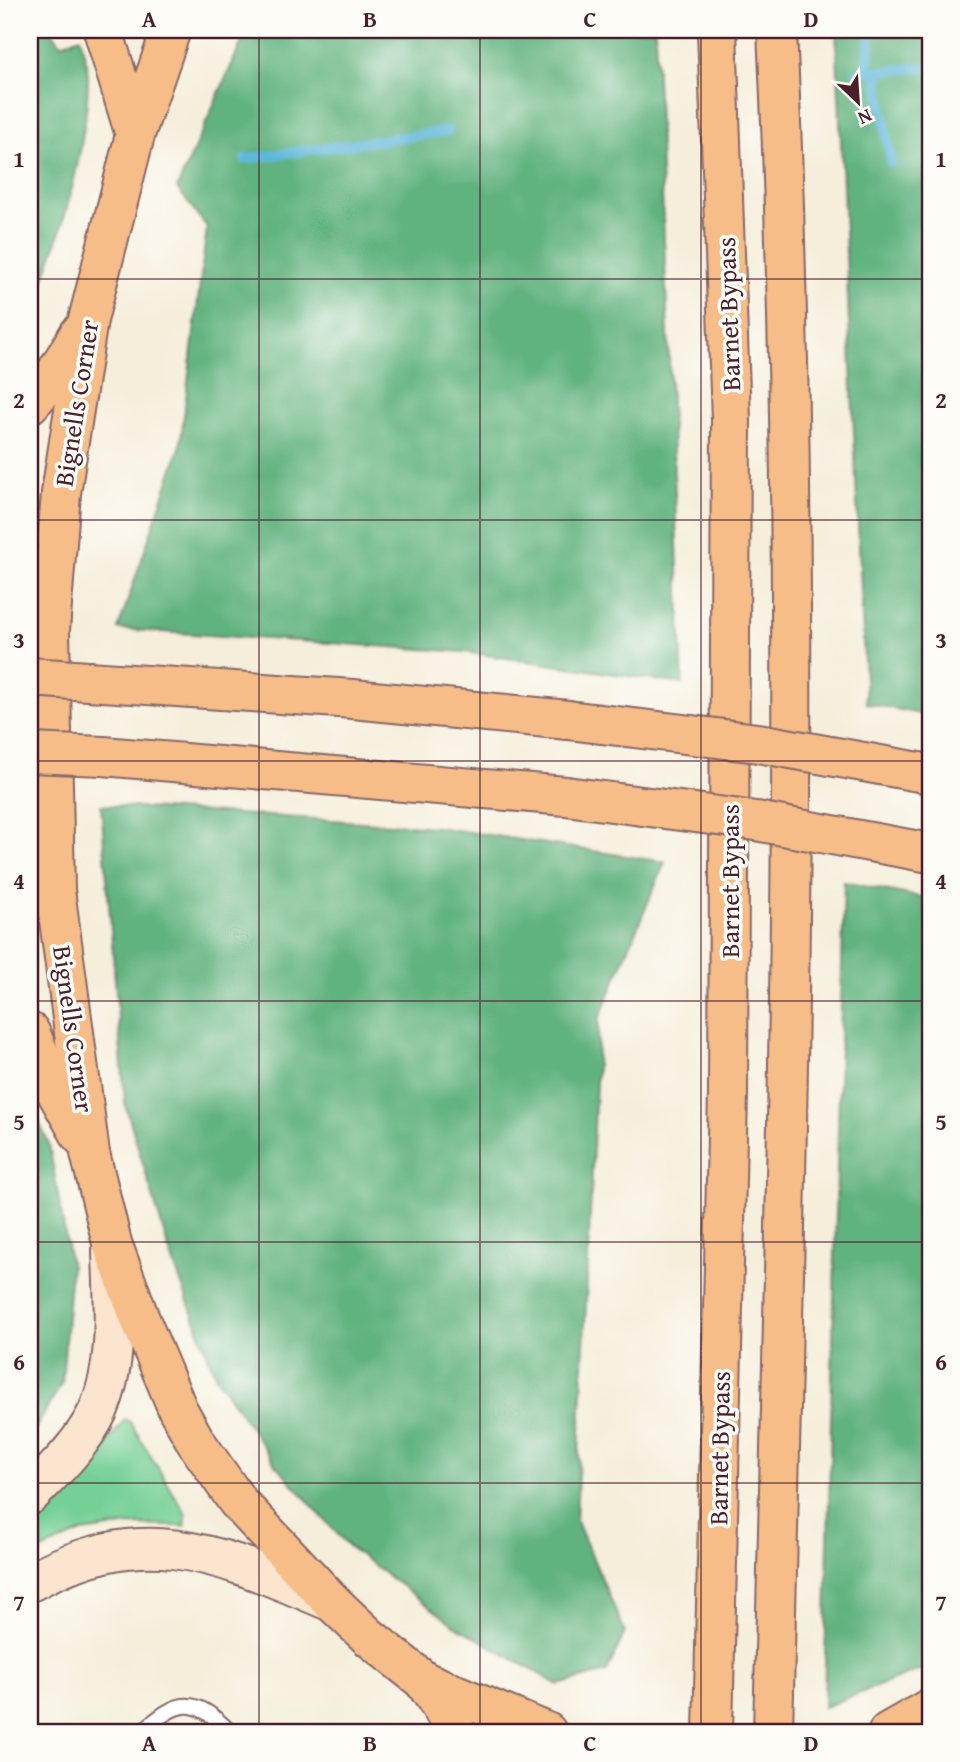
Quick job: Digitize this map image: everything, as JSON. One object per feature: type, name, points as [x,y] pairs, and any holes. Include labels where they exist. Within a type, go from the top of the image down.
[{"type":"main road","points":[[103,30],[135,135]]},
{"type":"main road","name":"Bignells Corner","points":[[172,30],[135,135],[88,320],[61,493],[50,630],[55,890],[90,1153],[112,1244],[139,1319],[178,1410],[239,1502],[332,1602],[369,1637],[424,1681],[547,1732]]},
{"type":"main road","name":"Barnet Bypass","points":[[713,1732],[728,1094],[731,434],[717,30]]},
{"type":"main road","points":[[773,1732],[788,1065],[790,446],[786,231],[777,30]]},
{"type":"main road","points":[[30,404],[52,379],[88,320]]},
{"type":"main road","points":[[30,677],[353,699],[568,720],[758,743],[930,774]]},
{"type":"main road","points":[[30,753],[103,755],[566,796],[756,821],[930,853]]},
{"type":"main road","points":[[30,1032],[54,1088],[90,1153]]},
{"type":"main road","points":[[424,1681],[457,1732]]},
{"type":"street","name":"Bignells Corner","points":[[30,1494],[69,1453],[98,1411],[114,1346],[112,1244]]},
{"type":"street","name":"Bignells Corner","points":[[30,1582],[102,1551],[176,1547],[238,1562],[332,1602]]},
{"type":"lane","points":[[142,1732],[164,1712],[186,1705],[207,1709],[230,1732]]},
{"type":"green space","points":[[30,30],[51,30],[61,44],[80,37],[88,79],[83,137],[70,198],[30,312]]},
{"type":"green space","points":[[247,30],[655,30],[683,684],[465,652],[118,629],[180,447],[207,227],[177,188]]},
{"type":"green space","points":[[836,30],[930,30],[930,716],[866,703]]},
{"type":"green space","points":[[101,805],[437,827],[665,862],[599,1019],[576,1520],[625,1632],[607,1672],[558,1685],[454,1625],[348,1546],[275,1464],[215,1375],[169,1250],[125,1104]]},
{"type":"green space","points":[[844,882],[930,899],[930,1666],[824,1707]]},
{"type":"green space","points":[[30,1103],[49,1144],[71,1267],[62,1383],[30,1438]]},
{"type":"green space","points":[[125,1419],[130,1422],[186,1514],[185,1526],[129,1525],[82,1532],[30,1555],[30,1531],[81,1480]]},
{"type":"waterway","points":[[868,72],[870,30]]},
{"type":"waterway","points":[[857,73],[930,67]]},
{"type":"waterway","points":[[877,72],[891,163]]},
{"type":"waterway","points":[[245,159],[448,131]]}]
